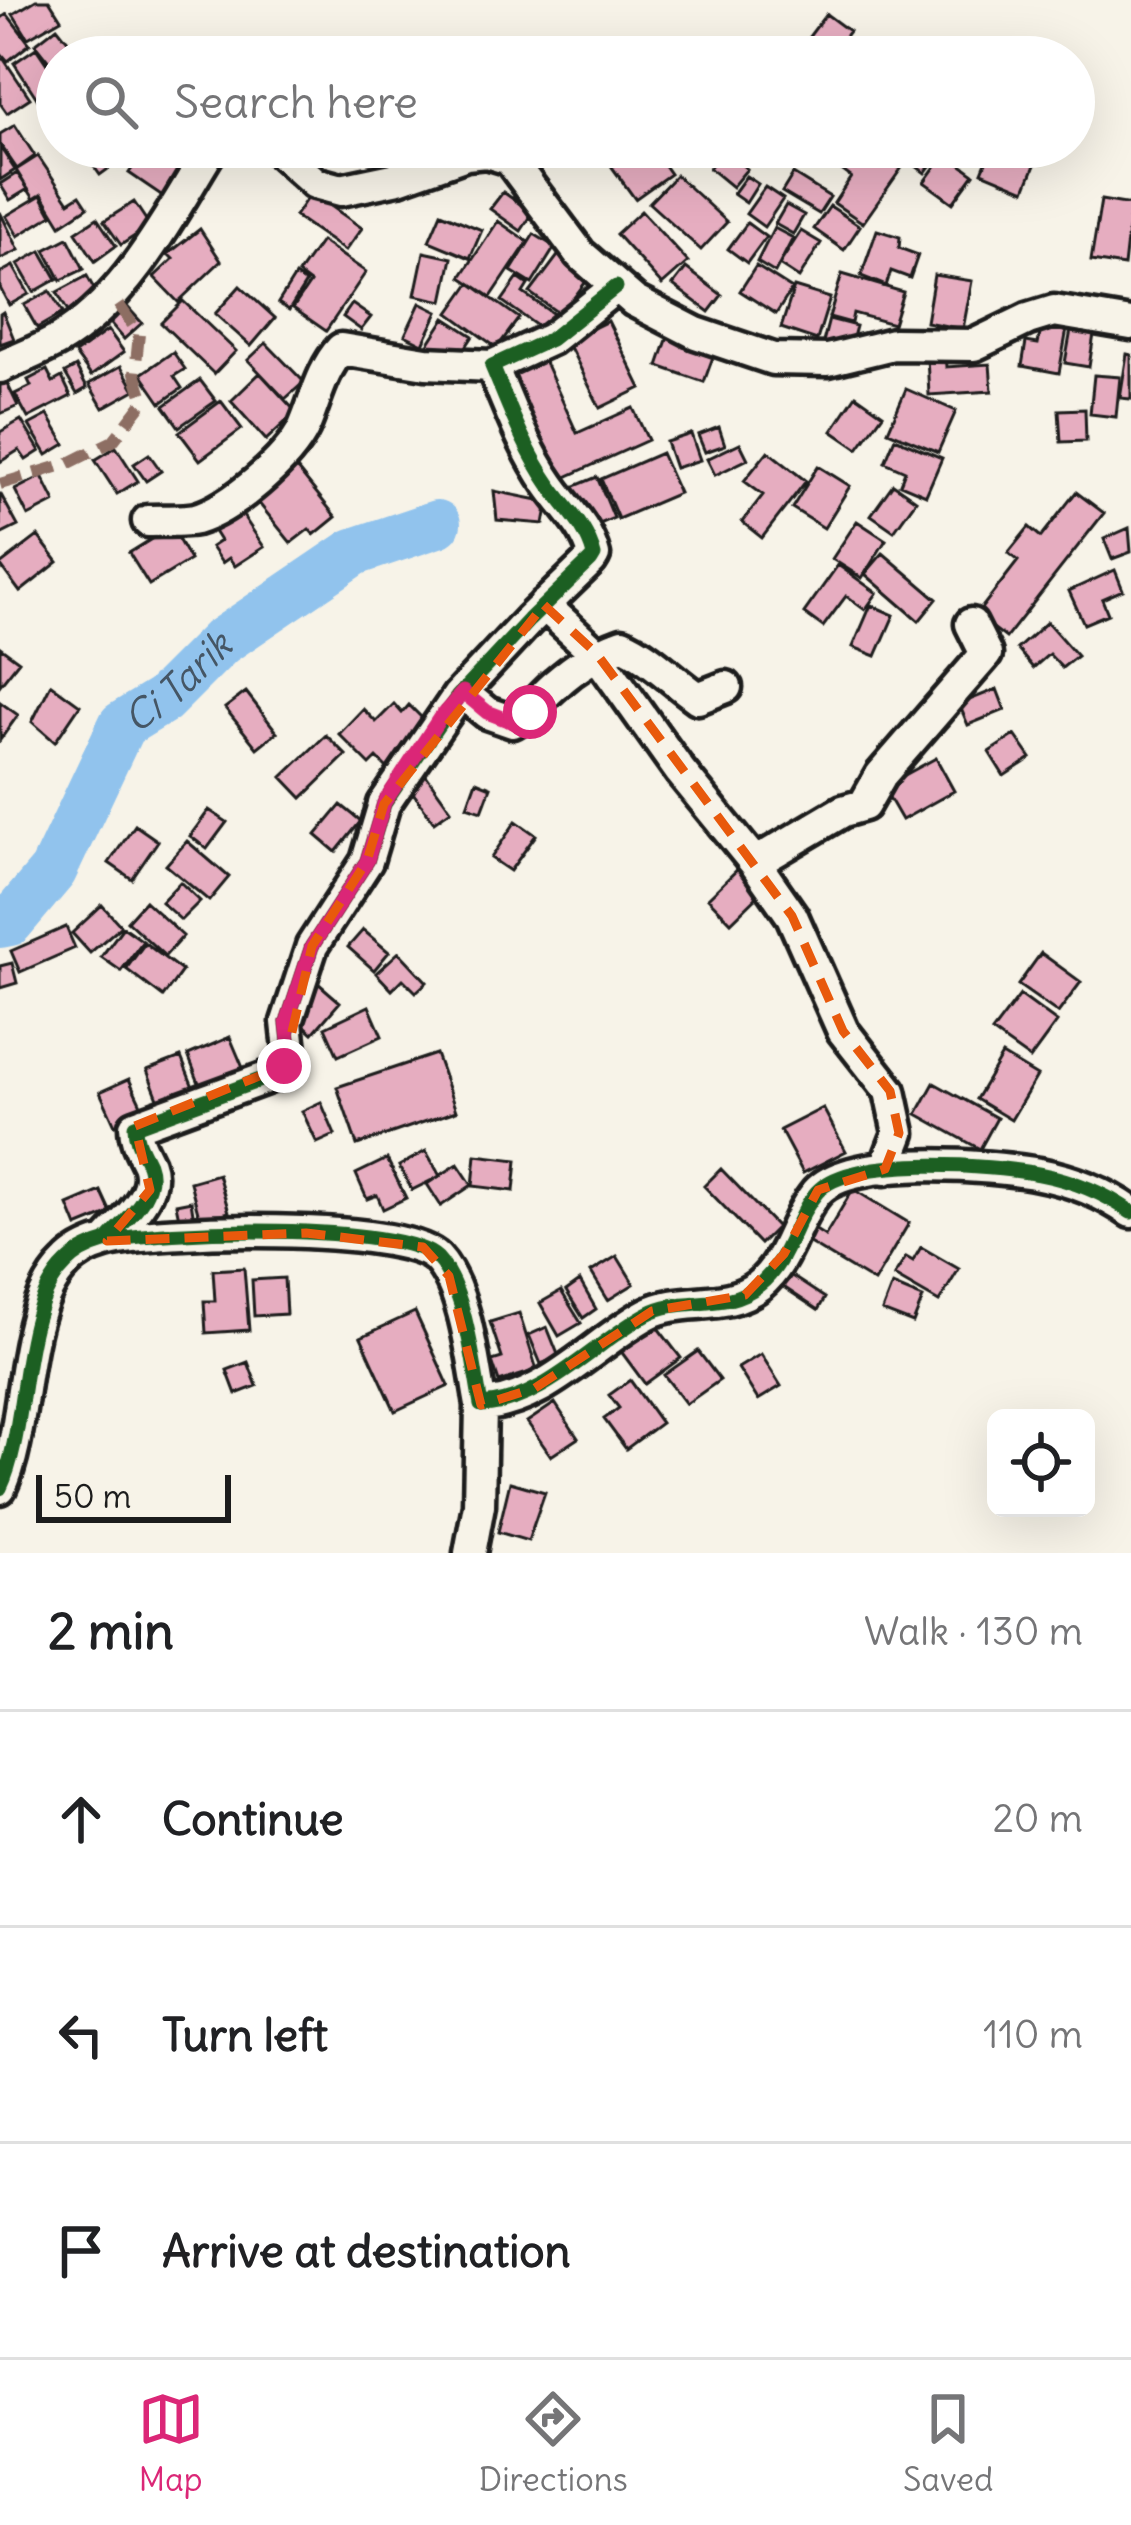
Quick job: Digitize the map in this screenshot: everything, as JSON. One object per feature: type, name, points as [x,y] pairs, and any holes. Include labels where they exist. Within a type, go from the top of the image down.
[{"type":"street","points":[[0,367],[68,334],[112,295],[147,251],[199,168]]},
{"type":"street","points":[[298,168],[315,183],[341,190],[426,168]]},
{"type":"street","points":[[516,168],[580,254],[634,301],[695,333],[795,362],[828,360],[893,344],[974,345],[1054,311],[1131,324]]},
{"type":"street","points":[[148,520],[196,519],[273,467],[302,431],[341,349],[492,366],[543,344],[616,287]]},
{"type":"street","points":[[0,1488],[15,1448],[21,1390],[51,1280],[68,1261],[107,1241],[150,1190],[151,1172],[135,1137],[135,1126],[274,1075],[284,1066],[290,1050],[287,1022],[312,946],[367,861],[384,803],[439,719],[592,546],[522,441],[492,366]]},
{"type":"street","points":[[544,605],[596,653],[792,916],[843,1031],[890,1091],[899,1133],[885,1169]]},
{"type":"street","points":[[755,862],[842,811],[864,805],[880,775],[986,654],[971,624]]},
{"type":"street","points":[[463,692],[487,712],[513,722],[596,653],[622,644],[640,652],[698,698],[726,687]]},
{"type":"street","points":[[481,1405],[502,1404],[535,1388],[652,1311],[745,1295],[775,1267],[818,1190],[862,1169],[993,1168],[1040,1174],[1076,1184],[1131,1211]]},
{"type":"street","points":[[107,1241],[228,1232],[305,1233],[384,1237],[424,1247],[449,1276],[465,1324],[481,1405],[479,1505],[470,1553]]},
{"type":"highlighted area","points":[[544,605],[596,653],[792,916],[843,1031],[890,1091],[899,1133],[885,1169],[818,1190],[784,1254],[745,1295],[652,1311],[535,1388],[481,1405],[449,1276],[423,1247],[306,1233],[107,1241],[150,1190],[135,1126],[284,1066],[312,946],[367,861],[384,804]]},
{"type":"building","points":[[36,0],[49,0],[61,19],[28,38],[13,14]]},
{"type":"building","points":[[7,14],[30,44],[8,61],[0,52],[0,19]]},
{"type":"building","points":[[826,14],[849,31],[845,36],[810,36]]},
{"type":"building","points":[[36,48],[36,97],[14,63]]},
{"type":"building","points":[[3,58],[30,98],[7,113],[0,103]]},
{"type":"building","points":[[15,125],[35,156],[17,169],[0,144],[0,134]]},
{"type":"building","points":[[0,147],[15,170],[0,180]]},
{"type":"building","points":[[36,157],[36,168],[46,168],[69,202],[80,195],[88,207],[61,225],[42,194],[34,199],[16,170]]},
{"type":"building","points":[[132,168],[188,168],[167,199],[129,173]]},
{"type":"building","points":[[613,168],[666,168],[670,174],[635,199]]},
{"type":"building","points":[[709,168],[746,168],[732,187]]},
{"type":"building","points":[[839,168],[901,169],[863,223],[834,203],[851,177]]},
{"type":"building","points":[[934,168],[966,168],[974,174],[953,203],[924,182]]},
{"type":"building","points":[[984,168],[1034,168],[1025,190],[982,172]]},
{"type":"building","points":[[17,173],[28,189],[10,200],[0,184]]},
{"type":"building","points":[[793,174],[830,197],[819,214],[782,192]]},
{"type":"building","points":[[676,175],[727,222],[701,250],[649,203]]},
{"type":"building","points":[[746,176],[758,184],[746,203],[733,194]]},
{"type":"building","points":[[765,187],[783,199],[764,227],[746,214]]},
{"type":"building","points":[[311,192],[362,228],[345,251],[295,216]]},
{"type":"building","points":[[503,192],[533,213],[521,231],[490,209]]},
{"type":"building","points":[[41,195],[52,215],[18,236],[6,216]]},
{"type":"building","points":[[1101,200],[1131,205],[1124,266],[1091,261]]},
{"type":"building","points":[[134,202],[150,226],[121,245],[104,221]]},
{"type":"building","points":[[786,205],[804,215],[793,234],[775,224]]},
{"type":"building","points":[[830,206],[860,226],[844,250],[814,229]]},
{"type":"building","points":[[641,211],[688,262],[662,285],[616,234]]},
{"type":"building","points":[[0,212],[19,250],[0,259]]},
{"type":"building","points":[[441,213],[482,230],[470,258],[429,241]]},
{"type":"building","points":[[97,218],[116,246],[95,261],[76,232]]},
{"type":"building","points":[[498,221],[528,242],[491,297],[461,277]]},
{"type":"building","points":[[747,223],[766,237],[747,263],[728,249]]},
{"type":"building","points":[[774,228],[793,238],[775,273],[757,262]]},
{"type":"building","points":[[200,229],[221,261],[178,302],[154,277],[173,259],[168,254]]},
{"type":"building","points":[[877,230],[900,237],[899,248],[918,255],[910,278],[891,271],[886,286],[861,276]]},
{"type":"building","points":[[801,231],[821,243],[799,278],[779,265]]},
{"type":"building","points":[[534,234],[555,247],[532,284],[511,271]]},
{"type":"building","points":[[68,238],[84,269],[61,280],[45,250]]},
{"type":"building","points":[[321,241],[366,272],[326,331],[293,308],[310,283],[298,274]]},
{"type":"building","points":[[563,249],[594,271],[561,315],[530,293]]},
{"type":"building","points":[[41,251],[57,279],[34,292],[18,264]]},
{"type":"building","points":[[424,252],[452,258],[443,301],[415,295]]},
{"type":"building","points":[[13,266],[29,294],[9,305],[0,288],[0,273]]},
{"type":"building","points":[[756,266],[792,289],[776,314],[740,291]]},
{"type":"building","points":[[686,268],[722,295],[709,312],[673,285]]},
{"type":"building","points":[[842,274],[903,292],[893,324],[853,313],[851,323],[829,317]]},
{"type":"building","points":[[934,275],[972,281],[963,329],[926,322]]},
{"type":"building","points":[[87,276],[99,298],[69,314],[57,292]]},
{"type":"building","points":[[295,276],[306,283],[289,310],[278,303]]},
{"type":"building","points":[[518,278],[528,285],[523,293],[555,315],[544,331],[502,301]]},
{"type":"building","points":[[470,283],[519,318],[497,348],[449,313]]},
{"type":"building","points":[[240,286],[275,318],[251,346],[215,314]]},
{"type":"building","points":[[794,287],[830,298],[817,340],[781,328]]},
{"type":"building","points":[[50,291],[63,313],[37,328],[24,305]]},
{"type":"building","points":[[183,301],[236,351],[214,374],[161,323]]},
{"type":"building","points":[[123,302],[142,323],[124,339],[105,317]]},
{"type":"building","points":[[420,303],[438,312],[423,344],[405,335]]},
{"type":"building","points":[[352,304],[371,317],[361,330],[343,317]]},
{"type":"building","points":[[3,312],[14,339],[0,344],[0,314]]},
{"type":"building","points":[[445,318],[473,336],[458,359],[425,349]]},
{"type":"building","points":[[829,319],[856,326],[849,353],[822,346]]},
{"type":"building","points":[[608,321],[641,388],[600,408],[567,341]]},
{"type":"building","points":[[1042,324],[1067,329],[1059,373],[1022,366],[1026,342],[1038,344]]},
{"type":"building","points":[[108,330],[124,352],[91,376],[75,354]]},
{"type":"building","points":[[1071,330],[1094,334],[1089,367],[1065,363]]},
{"type":"building","points":[[670,331],[686,337],[683,347],[713,357],[704,382],[658,366]]},
{"type":"building","points":[[266,343],[304,382],[285,399],[248,360]]},
{"type":"building","points":[[539,349],[577,433],[633,408],[648,440],[555,482],[502,366]]},
{"type":"building","points":[[173,352],[185,369],[174,376],[182,388],[161,403],[141,374]]},
{"type":"building","points":[[1127,354],[1131,355],[1131,399],[1120,398]]},
{"type":"building","points":[[945,355],[946,367],[990,364],[992,391],[929,395],[927,357]]},
{"type":"building","points":[[121,366],[135,390],[103,408],[89,384]]},
{"type":"building","points":[[76,367],[87,388],[77,394],[65,373]]},
{"type":"building","points":[[47,370],[53,382],[62,377],[71,396],[28,418],[15,394]]},
{"type":"building","points":[[260,373],[296,412],[266,440],[231,401]]},
{"type":"building","points":[[1094,375],[1120,377],[1116,417],[1090,414]]},
{"type":"building","points":[[5,379],[18,406],[0,414],[0,381]]},
{"type":"building","points":[[200,380],[216,401],[179,427],[164,406]]},
{"type":"building","points":[[906,389],[956,411],[938,452],[888,431]]},
{"type":"building","points":[[856,395],[883,414],[858,449],[832,431]]},
{"type":"building","points":[[221,401],[242,429],[200,460],[179,432]]},
{"type":"building","points":[[1085,409],[1086,441],[1061,442],[1059,410]]},
{"type":"building","points":[[48,415],[65,444],[47,455],[29,425]]},
{"type":"building","points":[[21,420],[40,451],[26,460],[19,450],[0,462],[0,432]]},
{"type":"building","points":[[719,427],[725,445],[705,452],[698,435]]},
{"type":"building","points":[[691,434],[700,460],[675,468],[666,442]]},
{"type":"building","points":[[895,438],[942,458],[926,495],[900,484],[905,471],[885,462]]},
{"type":"building","points":[[740,443],[748,459],[715,475],[707,459]]},
{"type":"building","points":[[116,447],[138,481],[117,494],[95,460]]},
{"type":"building","points":[[768,451],[806,481],[762,538],[742,522],[763,495],[744,481]]},
{"type":"building","points":[[661,453],[679,493],[618,519],[601,479]]},
{"type":"building","points":[[149,454],[161,471],[146,481],[134,464]]},
{"type":"building","points":[[293,464],[336,517],[314,535],[309,529],[291,543],[253,496]]},
{"type":"building","points":[[818,466],[850,486],[824,528],[792,508]]},
{"type":"building","points":[[42,476],[55,502],[28,516],[15,490]]},
{"type":"building","points":[[597,477],[614,518],[588,529],[570,488]]},
{"type":"building","points":[[893,484],[916,500],[894,531],[871,515]]},
{"type":"building","points":[[494,491],[548,502],[544,524],[497,520]]},
{"type":"building","points":[[1076,492],[1104,513],[1006,638],[976,615],[1018,561],[1008,553],[1029,527],[1041,537]]},
{"type":"building","points":[[0,493],[18,526],[0,535]]},
{"type":"building","points":[[237,507],[264,547],[235,566],[229,558],[222,563],[211,547],[220,541],[210,525]]},
{"type":"building","points":[[857,521],[886,540],[862,578],[832,559]]},
{"type":"building","points":[[171,527],[190,560],[149,585],[129,553]]},
{"type":"building","points":[[1129,528],[1131,552],[1112,559],[1104,539]]},
{"type":"building","points":[[38,536],[58,562],[20,592],[0,565]]},
{"type":"building","points":[[883,553],[937,599],[919,621],[865,574]]},
{"type":"building","points":[[838,565],[877,593],[865,610],[846,596],[823,627],[804,613]]},
{"type":"building","points":[[1115,570],[1123,590],[1102,599],[1108,614],[1084,624],[1069,591]]},
{"type":"building","points":[[871,605],[894,615],[876,656],[853,647]]},
{"type":"building","points":[[1047,622],[1077,656],[1062,668],[1049,654],[1033,668],[1017,649]]},
{"type":"building","points":[[0,647],[19,661],[0,685]]},
{"type":"building","points":[[51,684],[80,705],[55,742],[32,722]]},
{"type":"building","points":[[997,689],[1005,710],[968,725],[959,704]]},
{"type":"building","points":[[246,692],[277,732],[257,748],[225,708]]},
{"type":"building","points":[[0,702],[18,715],[0,740]]},
{"type":"building","points":[[394,704],[402,713],[409,705],[427,723],[400,751],[405,756],[390,771],[377,758],[370,765],[339,734],[363,709],[376,722]]},
{"type":"building","points":[[326,735],[346,755],[302,798],[282,777]]},
{"type":"building","points":[[1015,735],[1031,758],[1004,776],[989,752]]},
{"type":"building","points":[[936,758],[954,791],[902,820],[883,787]]},
{"type":"building","points":[[421,768],[451,810],[434,822],[404,780]]},
{"type":"building","points":[[476,781],[491,787],[482,811],[467,806]]},
{"type":"building","points":[[341,805],[361,821],[336,852],[316,835]]},
{"type":"building","points":[[209,810],[227,822],[207,849],[190,836]]},
{"type":"building","points":[[516,821],[536,835],[510,871],[491,858]]},
{"type":"building","points":[[135,825],[158,841],[132,879],[109,863]]},
{"type":"building","points":[[187,841],[229,877],[209,901],[166,865]]},
{"type":"building","points":[[742,865],[765,889],[731,922],[708,898]]},
{"type":"building","points":[[180,882],[200,901],[181,920],[161,902]]},
{"type":"building","points":[[145,901],[183,936],[165,956],[127,921]]},
{"type":"building","points":[[102,905],[121,926],[90,953],[72,933]]},
{"type":"building","points":[[66,927],[75,948],[20,972],[11,951]]},
{"type":"building","points":[[123,927],[143,941],[121,971],[101,957]]},
{"type":"building","points":[[363,930],[389,952],[374,970],[348,947]]},
{"type":"building","points":[[145,943],[182,971],[163,997],[126,969]]},
{"type":"building","points":[[399,952],[427,982],[416,992],[403,979],[392,990],[376,973]]},
{"type":"building","points":[[1041,953],[1081,982],[1058,1013],[1018,985]]},
{"type":"building","points":[[12,963],[17,983],[0,988],[0,966]]},
{"type":"building","points":[[318,983],[340,1002],[313,1033],[292,1014]]},
{"type":"building","points":[[1020,995],[1057,1022],[1030,1059],[992,1032]]},
{"type":"building","points":[[369,1006],[382,1036],[338,1056],[325,1027]]},
{"type":"building","points":[[230,1037],[246,1075],[203,1093],[188,1055]]},
{"type":"building","points":[[436,1054],[456,1111],[357,1145],[337,1087]]},
{"type":"building","points":[[1002,1055],[1037,1076],[1011,1120],[976,1099]]},
{"type":"building","points":[[181,1057],[195,1092],[161,1106],[147,1070]]},
{"type":"building","points":[[129,1079],[144,1111],[115,1125],[100,1092]]},
{"type":"building","points":[[934,1083],[997,1118],[980,1149],[917,1114]]},
{"type":"building","points":[[321,1102],[335,1135],[317,1143],[302,1111]]},
{"type":"building","points":[[823,1108],[846,1151],[803,1173],[780,1130]]},
{"type":"building","points":[[426,1151],[440,1176],[412,1190],[399,1166]]},
{"type":"building","points":[[476,1155],[517,1160],[514,1191],[473,1186]]},
{"type":"building","points":[[387,1159],[406,1198],[383,1209],[377,1195],[367,1199],[356,1174]]},
{"type":"building","points":[[458,1164],[472,1185],[441,1206],[427,1184]]},
{"type":"building","points":[[721,1169],[777,1227],[760,1244],[704,1186]]},
{"type":"building","points":[[218,1174],[229,1212],[200,1220],[190,1182]]},
{"type":"building","points":[[853,1189],[909,1223],[874,1282],[806,1241],[814,1229],[825,1236]]},
{"type":"building","points":[[101,1191],[111,1213],[77,1227],[68,1205]]},
{"type":"building","points":[[191,1201],[194,1220],[180,1223],[176,1204]]},
{"type":"building","points":[[921,1247],[959,1269],[939,1302],[894,1276],[906,1257],[913,1261]]},
{"type":"building","points":[[617,1256],[634,1284],[608,1300],[591,1272]]},
{"type":"building","points":[[244,1268],[249,1330],[206,1333],[204,1301],[215,1301],[213,1270]]},
{"type":"building","points":[[787,1273],[825,1298],[818,1310],[779,1284]]},
{"type":"building","points":[[284,1278],[286,1314],[254,1316],[252,1280]]},
{"type":"building","points":[[580,1281],[596,1309],[583,1318],[566,1291]]},
{"type":"building","points":[[892,1285],[923,1298],[913,1323],[882,1311]]},
{"type":"building","points":[[561,1291],[581,1323],[559,1336],[540,1303]]},
{"type":"building","points":[[415,1312],[449,1386],[395,1411],[361,1337]]},
{"type":"building","points":[[519,1313],[537,1370],[499,1382],[492,1361],[502,1358],[490,1322]]},
{"type":"building","points":[[655,1324],[681,1358],[645,1384],[620,1350]]},
{"type":"building","points":[[547,1327],[559,1357],[541,1364],[529,1335]]},
{"type":"building","points":[[698,1351],[720,1380],[686,1404],[664,1375]]},
{"type":"building","points":[[761,1354],[781,1386],[758,1400],[738,1368]]},
{"type":"building","points":[[248,1362],[257,1386],[236,1394],[227,1370]]},
{"type":"building","points":[[630,1380],[661,1423],[626,1449],[604,1419],[619,1408],[609,1395]]},
{"type":"building","points":[[555,1403],[578,1438],[551,1456],[527,1422]]},
{"type":"building","points":[[510,1482],[545,1492],[528,1541],[498,1532]]},
{"type":"waterway","name":"Ci Tarik","points":[[0,924],[10,922],[53,871],[122,725],[163,700],[221,642],[354,552],[437,524]]},
{"type":"marked path","points":[[0,484],[67,464],[113,441],[144,401],[135,373],[139,334],[112,295]]},
{"type":"cycle path","points":[[107,1241],[149,1186],[148,1164],[135,1126],[274,1075],[284,1066],[290,1050],[287,1022],[312,946],[367,861],[384,804],[458,696],[594,555],[581,526],[532,456],[492,366],[551,339],[616,287]]},
{"type":"cycle path","points":[[0,1488],[16,1434],[31,1339],[50,1284],[74,1256],[105,1242],[173,1234],[277,1231],[378,1238],[415,1246],[437,1258],[455,1288],[481,1405],[504,1402],[547,1383],[647,1314],[675,1305],[732,1298],[759,1285],[777,1264],[817,1192],[859,1172],[922,1165],[1017,1171],[1075,1184],[1131,1212]]},
{"type":"route","points":[[284,1066],[290,1050],[287,1022],[312,946],[367,861],[384,803],[425,739],[463,692],[487,712],[513,722],[530,712]]}]
